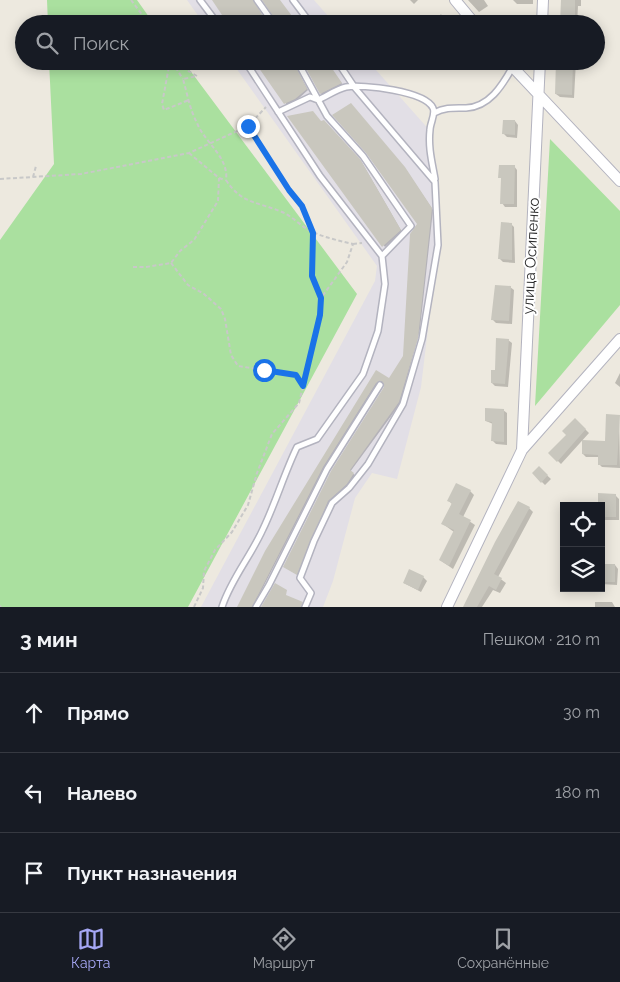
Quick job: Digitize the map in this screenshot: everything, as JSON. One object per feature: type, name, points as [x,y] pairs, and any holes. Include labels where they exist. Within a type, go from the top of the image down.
[{"type":"street","points":[[455,0],[468,15]]},
{"type":"street","points":[[542,15],[543,0]]},
{"type":"street","points":[[516,70],[620,180]]},
{"type":"street","name":"улица Осипенко","points":[[522,450],[540,70]]},
{"type":"street","points":[[447,607],[522,450],[620,339]]},
{"type":"lane","points":[[200,0],[211,15]]},
{"type":"lane","points":[[257,0],[268,15]]},
{"type":"lane","points":[[293,0],[304,15]]},
{"type":"lane","points":[[222,607],[227,592],[264,529],[283,474],[297,447],[317,439],[363,374],[378,331],[385,284],[382,256],[320,176],[251,70]]},
{"type":"lane","points":[[302,70],[327,116],[363,156],[412,226],[382,256]]},
{"type":"lane","points":[[343,70],[355,88],[435,182]]},
{"type":"lane","points":[[434,113],[451,108],[469,108],[488,100],[503,86],[508,70]]},
{"type":"lane","points":[[278,112],[310,97],[318,100],[346,87],[408,93],[423,99],[433,106],[434,113],[430,123],[428,145],[435,182],[438,245],[422,340],[402,404],[368,464],[349,488],[332,503],[314,541],[300,578],[311,593],[305,607]]},
{"type":"lane","points":[[256,607],[327,469],[380,385]]},
{"type":"path","points":[[130,0],[142,15]]},
{"type":"path","points":[[169,70],[162,104],[164,110],[189,100]]},
{"type":"path","points":[[177,70],[183,79],[197,124],[208,143],[220,156],[227,170],[226,180],[232,189],[254,204],[279,211],[294,218],[313,233],[353,244],[347,262],[321,298]]},
{"type":"path","points":[[183,79],[196,76],[186,70]]},
{"type":"path","points":[[0,179],[81,174],[189,153],[248,126],[272,103]]},
{"type":"path","points":[[194,607],[202,588],[204,571],[211,557],[232,532],[248,505],[257,472],[272,434],[299,403],[320,315],[321,298],[312,276],[313,233],[302,206],[289,190],[248,126]]},
{"type":"path","points":[[189,153],[218,178],[226,180]]},
{"type":"path","points":[[32,177],[36,166]]},
{"type":"path","points":[[133,266],[146,267],[170,263],[180,251],[194,240],[218,201],[218,178]]},
{"type":"path","points":[[170,263],[188,285],[204,294],[221,309],[225,319],[231,355],[238,366],[296,375],[303,386]]},
{"type":"shaded area","points":[[187,0],[314,0],[327,15],[198,15]]},
{"type":"shaded area","points":[[237,70],[376,70],[432,133],[438,245],[421,387],[397,479],[372,473],[355,498],[333,581],[323,607],[201,607],[375,281],[377,266]]},
{"type":"green space","points":[[47,0],[137,0],[148,15],[48,15]]},
{"type":"green space","points":[[49,70],[190,70],[357,294],[188,607],[0,607],[0,240],[54,164]]},
{"type":"green space","points":[[550,139],[620,211],[620,305],[535,406]]},
{"type":"building","points":[[212,0],[253,0],[262,15],[222,15]]},
{"type":"building","points":[[262,0],[280,0],[291,15],[272,15]]},
{"type":"building","points":[[561,0],[575,0],[575,15],[560,15]]},
{"type":"building","points":[[260,70],[298,70],[307,89],[295,99],[284,104]]},
{"type":"building","points":[[307,70],[333,70],[342,83],[320,94]]},
{"type":"building","points":[[556,70],[573,70],[572,95],[555,94]]},
{"type":"building","points":[[351,103],[405,167],[432,208],[418,338],[399,402],[350,470],[354,473],[347,484],[328,501],[297,575],[283,567],[331,471],[384,387],[382,381],[376,383],[323,467],[252,607],[237,607],[265,551],[376,370],[389,378],[403,356],[410,234],[417,224],[366,153],[332,115]]},
{"type":"building","points":[[313,111],[321,121],[324,120],[360,159],[401,230],[382,247],[287,116]]},
{"type":"building","points":[[503,120],[515,120],[515,135],[502,134]]},
{"type":"building","points":[[499,165],[515,165],[514,204],[500,204],[501,178],[498,178]]},
{"type":"building","points":[[501,222],[512,223],[512,260],[498,259]]},
{"type":"building","points":[[495,285],[511,286],[509,321],[491,320]]},
{"type":"building","points":[[496,338],[509,339],[505,384],[491,383],[491,370],[495,370]]},
{"type":"building","points":[[485,408],[504,409],[504,442],[491,441],[492,422],[485,421]]},
{"type":"building","points":[[606,414],[620,415],[617,465],[598,465],[598,455],[582,454],[582,440],[605,441]]},
{"type":"building","points":[[575,418],[586,429],[557,462],[548,453],[566,435],[562,431]]},
{"type":"building","points":[[539,466],[548,475],[541,483],[532,473]]},
{"type":"building","points":[[456,483],[471,490],[459,514],[471,520],[449,566],[439,560],[454,530],[441,524],[452,503],[447,501]]},
{"type":"building","points":[[598,493],[616,494],[616,517],[605,517],[605,502],[598,502]]},
{"type":"building","points":[[518,501],[530,507],[494,574],[502,578],[496,590],[489,586],[477,607],[463,607],[495,542]]},
{"type":"building","points":[[605,564],[615,564],[615,582],[605,582]]},
{"type":"building","points":[[409,569],[424,576],[418,590],[403,583]]},
{"type":"building","points":[[275,583],[287,590],[286,595],[303,602],[301,607],[261,607]]},
{"type":"route","points":[[248,126],[289,190],[302,206],[313,233],[312,276],[321,298],[320,315],[303,386],[296,375],[264,370]]}]
